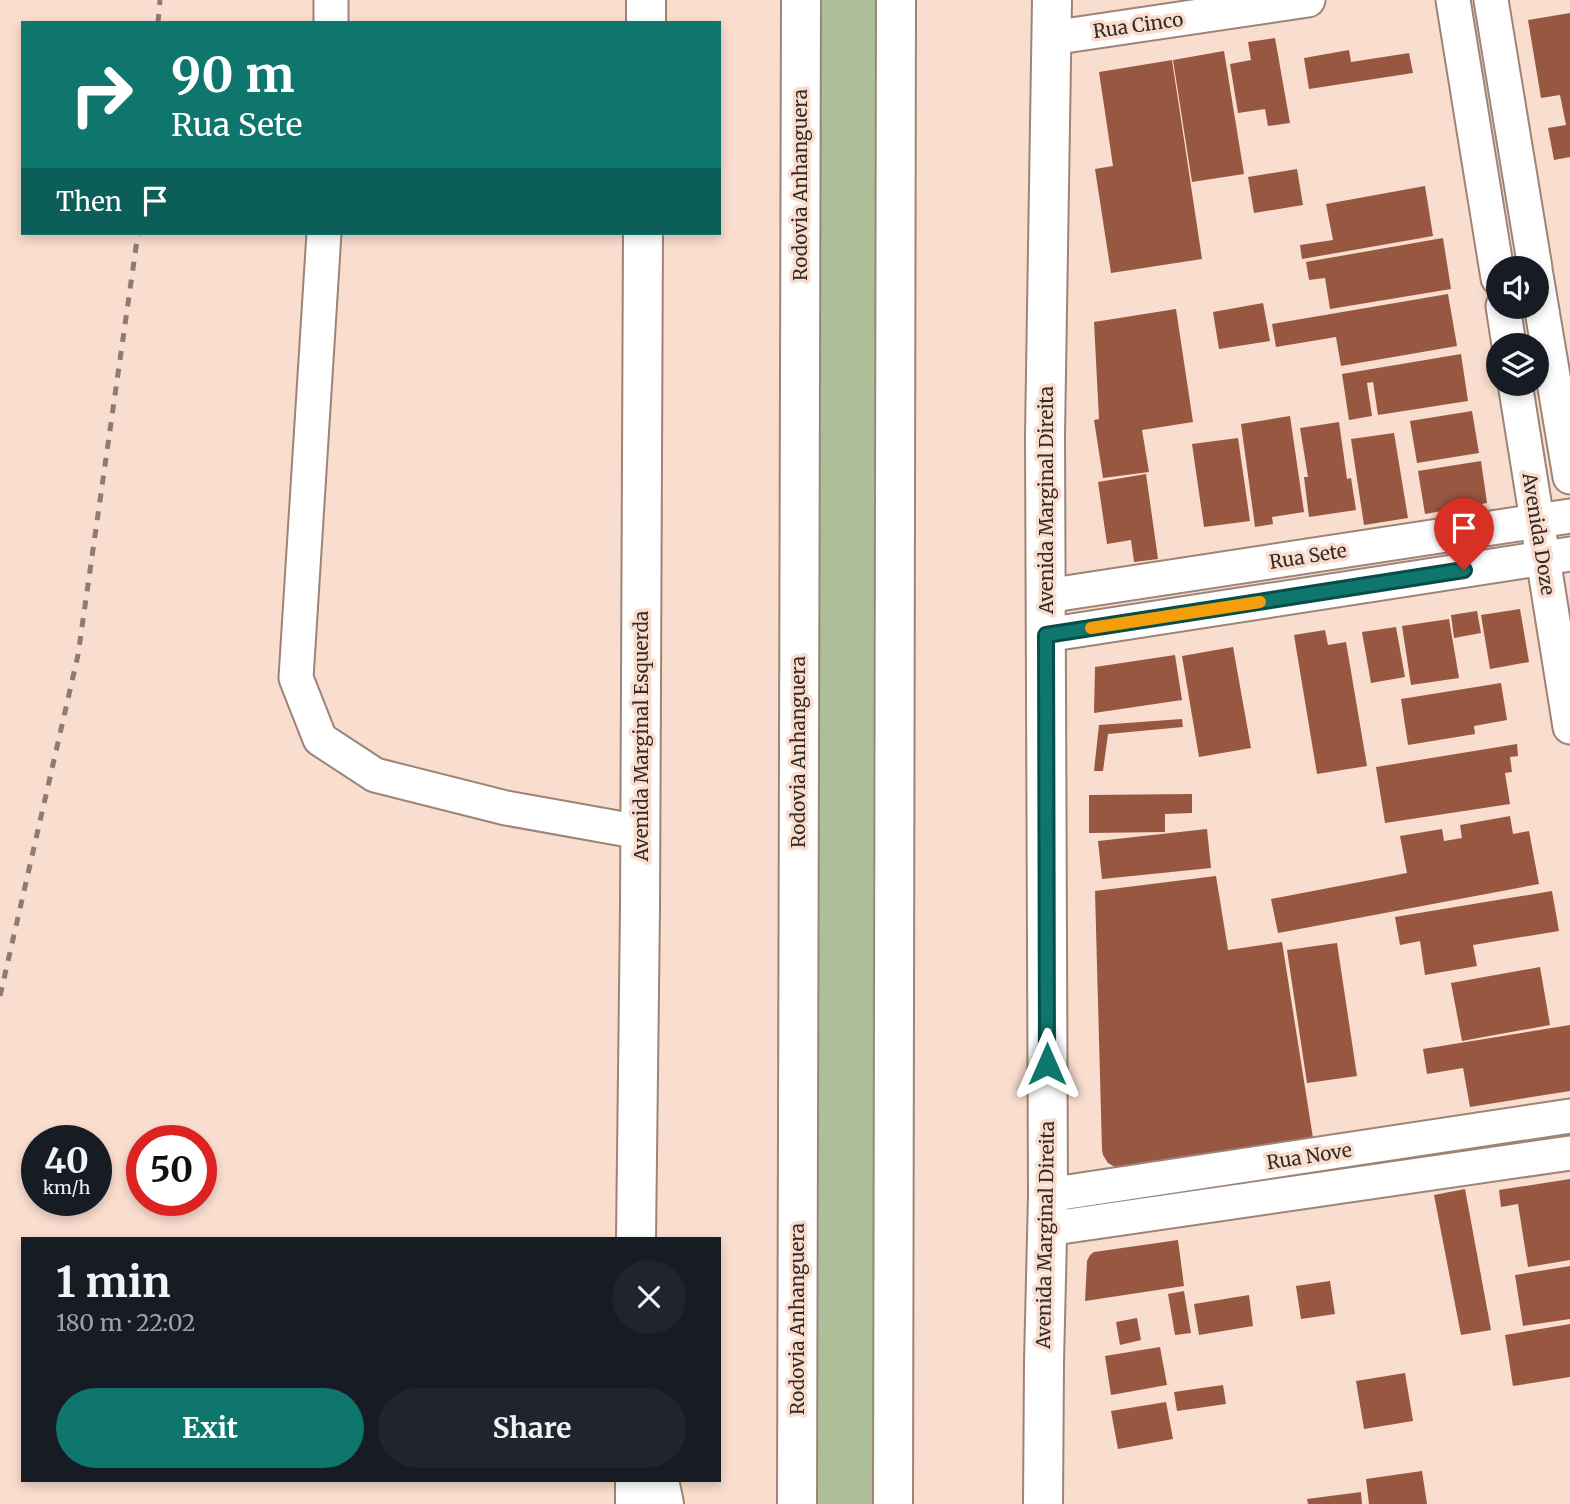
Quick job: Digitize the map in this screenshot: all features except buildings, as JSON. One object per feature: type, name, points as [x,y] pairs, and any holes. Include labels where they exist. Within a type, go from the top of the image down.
[{"type":"main road","points":[[646,0],[646,21]]},
{"type":"main road","name":"Rodovia Anhanguera","points":[[797,1504],[801,0]]},
{"type":"main road","points":[[893,1504],[896,0]]},
{"type":"main road","name":"Avenida Marginal Direita","points":[[1043,1504],[1047,1212],[1045,435],[1052,0]]},
{"type":"main road","name":"Avenida Marginal Esquerda","points":[[636,1237],[643,235]]},
{"type":"main road","points":[[635,1482],[635,1504]]},
{"type":"main road","points":[[659,1482],[664,1504]]},
{"type":"street","points":[[331,0],[331,21]]},
{"type":"street","name":"Rua Cinco","points":[[1051,38],[1233,6],[1308,0]]},
{"type":"street","points":[[1453,0],[1494,256]]},
{"type":"street","points":[[1491,0],[1533,256]]},
{"type":"street","points":[[324,235],[296,678],[320,739],[375,775],[506,808],[640,832]]},
{"type":"street","name":"Avenida Doze","points":[[1543,319],[1570,477]]},
{"type":"street","name":"Avenida Doze","points":[[1517,396],[1537,520],[1557,556],[1570,727]]},
{"type":"street","name":"Rua Sete","points":[[1045,596],[1570,516]]},
{"type":"street","name":"Rua Sete","points":[[1046,635],[1557,556]]},
{"type":"street","points":[[1251,564],[1254,603]]},
{"type":"street","name":"Rua Nove","points":[[1047,1212],[1570,1116]]},
{"type":"street","name":"Rua Nove","points":[[1047,1212],[1570,1153]]},
{"type":"green space","points":[[818,0],[879,0],[874,1504],[816,1504]]},
{"type":"railway","points":[[158,21],[160,0]]},
{"type":"railway","points":[[0,996],[78,655],[138,235]]},
{"type":"slow traffic","points":[[1091,628],[1260,602]]},
{"type":"route","points":[[1047,1064],[1046,635],[1464,570]]}]
